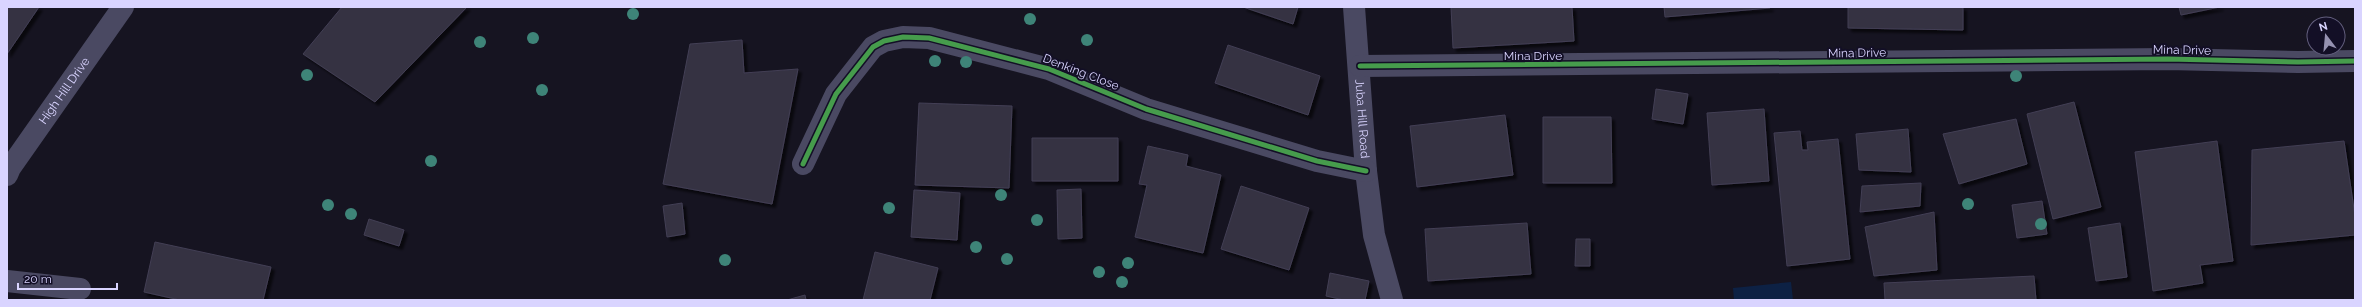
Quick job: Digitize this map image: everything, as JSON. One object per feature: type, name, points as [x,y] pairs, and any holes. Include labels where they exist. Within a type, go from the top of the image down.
[{"type":"street","name":"High Hill Drive","points":[[7,175],[10,168],[123,7]]},
{"type":"street","name":"Juba Hill Road","points":[[1354,7],[1360,66],[1366,171],[1374,236],[1392,300]]},
{"type":"street","name":"Denking Close","points":[[803,164],[836,94],[873,47],[884,41],[903,37],[929,38],[1049,69],[1146,109],[1317,162],[1366,171]]},
{"type":"street","name":"Mina Drive","points":[[1360,66],[2168,59],[2298,62],[2355,61]]},
{"type":"street","points":[[7,281],[80,289]]},
{"type":"water","points":[[1791,282],[1793,300],[1734,300],[1733,288]]},
{"type":"building","points":[[7,7],[39,7],[7,54]]},
{"type":"building","points":[[342,7],[467,7],[375,102],[303,54]]},
{"type":"building","points":[[1243,7],[1298,7],[1293,24]]},
{"type":"building","points":[[1451,7],[1572,7],[1574,41],[1453,48]]},
{"type":"building","points":[[1664,7],[1770,7],[1770,8],[1665,17]]},
{"type":"building","points":[[1848,7],[1963,7],[1963,30],[1848,28]]},
{"type":"building","points":[[2179,7],[2220,7],[2181,15]]},
{"type":"building","points":[[742,40],[744,73],[798,69],[772,204],[663,184],[690,44]]},
{"type":"building","points":[[1228,45],[1320,76],[1308,115],[1215,83]]},
{"type":"building","points":[[1656,89],[1688,94],[1683,124],[1652,119]]},
{"type":"building","points":[[2074,102],[2101,207],[2053,219],[2027,114]]},
{"type":"building","points":[[919,103],[1012,106],[1009,188],[915,185]]},
{"type":"building","points":[[1764,109],[1769,181],[1712,185],[1707,113]]},
{"type":"building","points":[[1505,115],[1513,175],[1417,187],[1410,126]]},
{"type":"building","points":[[1543,117],[1611,117],[1612,183],[1543,183]]},
{"type":"building","points":[[2016,119],[2027,164],[1959,184],[1943,134]]},
{"type":"building","points":[[1908,129],[1911,172],[1859,170],[1856,134]]},
{"type":"building","points":[[1800,131],[1802,150],[1808,150],[1807,142],[1838,139],[1850,259],[1787,266],[1774,133]]},
{"type":"building","points":[[1032,138],[1118,138],[1118,181],[1032,181]]},
{"type":"building","points":[[2217,141],[2233,261],[2200,265],[2203,283],[2153,291],[2135,152]]},
{"type":"building","points":[[2344,141],[2355,216],[2355,235],[2251,245],[2252,150]]},
{"type":"building","points":[[1148,146],[1188,155],[1186,166],[1221,175],[1203,253],[1135,237],[1147,185],[1139,184]]},
{"type":"building","points":[[1921,183],[1920,206],[1860,212],[1862,186]]},
{"type":"building","points":[[1241,186],[1309,208],[1289,270],[1221,249]]},
{"type":"building","points":[[1081,189],[1082,238],[1058,239],[1057,190]]},
{"type":"building","points":[[914,190],[960,193],[957,240],[911,237]]},
{"type":"building","points":[[2042,201],[2047,234],[2017,238],[2012,205]]},
{"type":"building","points":[[682,203],[685,234],[667,237],[663,206]]},
{"type":"building","points":[[1934,212],[1937,270],[1874,276],[1865,227]]},
{"type":"building","points":[[369,219],[404,230],[399,246],[364,235]]},
{"type":"building","points":[[1527,223],[1531,274],[1428,281],[1425,229]]},
{"type":"building","points":[[2120,223],[2127,277],[2096,281],[2088,228]]},
{"type":"building","points":[[1576,239],[1590,239],[1590,266],[1575,266]]},
{"type":"building","points":[[155,242],[271,267],[263,300],[180,300],[144,292]]},
{"type":"building","points":[[875,252],[938,268],[930,300],[863,300]]},
{"type":"building","points":[[1330,273],[1369,281],[1365,300],[1344,300],[1326,296]]},
{"type":"building","points":[[2034,276],[2036,300],[1885,300],[1884,283]]},
{"type":"building","points":[[805,295],[806,300],[787,300]]},
{"type":"cycle path","points":[[803,164],[836,94],[873,47],[884,41],[903,37],[929,38],[1049,69],[1146,109],[1317,161],[1366,171]]},
{"type":"cycle path","points":[[1360,66],[2168,59],[2298,62],[2355,61]]}]
